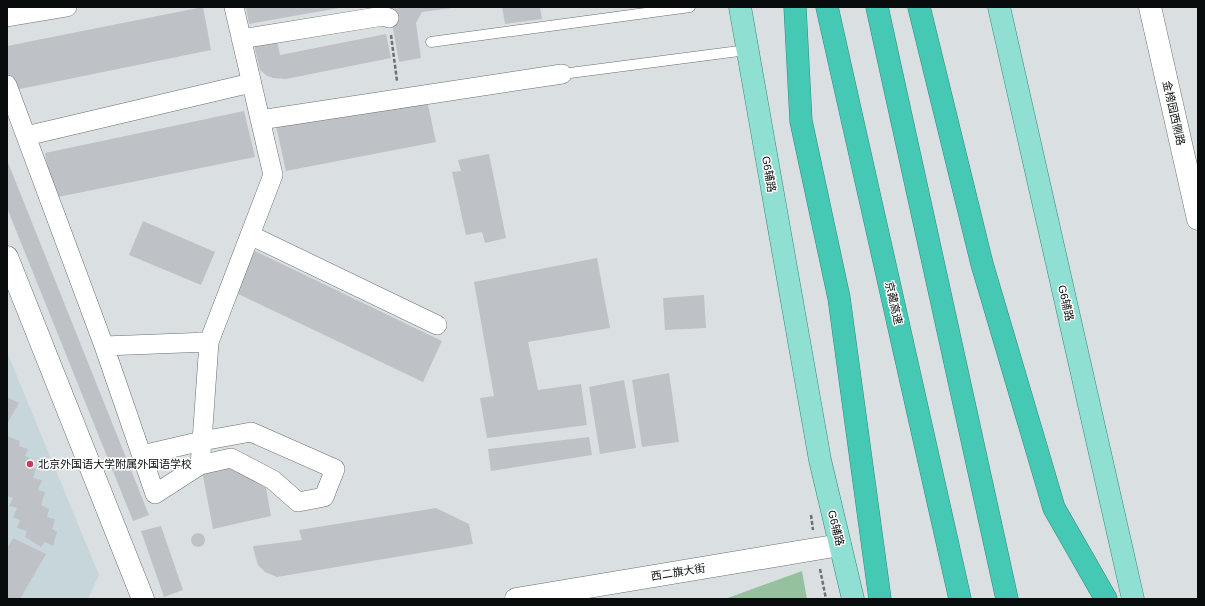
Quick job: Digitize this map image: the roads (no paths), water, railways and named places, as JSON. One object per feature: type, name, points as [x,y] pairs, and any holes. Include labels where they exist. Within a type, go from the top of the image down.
[{"type":"highway","points":[[796,7],[801,121],[840,298],[880,599]]},
{"type":"highway","name":"京藏高速","points":[[827,7],[960,599]]},
{"type":"highway","points":[[877,7],[1007,599]]},
{"type":"highway","points":[[919,7],[982,264],[1054,508],[1106,599]]},
{"type":"main road","name":"G6辅路","points":[[740,7],[820,460],[853,599]]},
{"type":"main road","name":"G6辅路","points":[[999,7],[1133,599]]},
{"type":"street","points":[[7,17],[67,7]]},
{"type":"street","points":[[200,465],[209,342],[273,175],[234,7]]},
{"type":"street","name":"金榜园西侧路","points":[[1150,7],[1198,218]]},
{"type":"street","points":[[241,40],[386,14]]},
{"type":"street","points":[[260,120],[562,74]]},
{"type":"street","points":[[26,136],[252,83]]},
{"type":"street","points":[[7,85],[104,346],[155,494],[200,465],[231,458],[273,480],[298,502],[324,497],[335,469],[251,432],[202,441],[142,455]]},
{"type":"street","points":[[250,235],[437,324]]},
{"type":"street","points":[[7,258],[143,599]]},
{"type":"street","points":[[104,346],[209,342]]},
{"type":"street","name":"西二旗大街","points":[[519,599],[840,545]]},
{"type":"lane","points":[[431,42],[690,7]]},
{"type":"lane","points":[[562,74],[747,50]]},
{"type":"place","name":"北京外国语大学附属外国语学校","points":[[30,464]]}]
